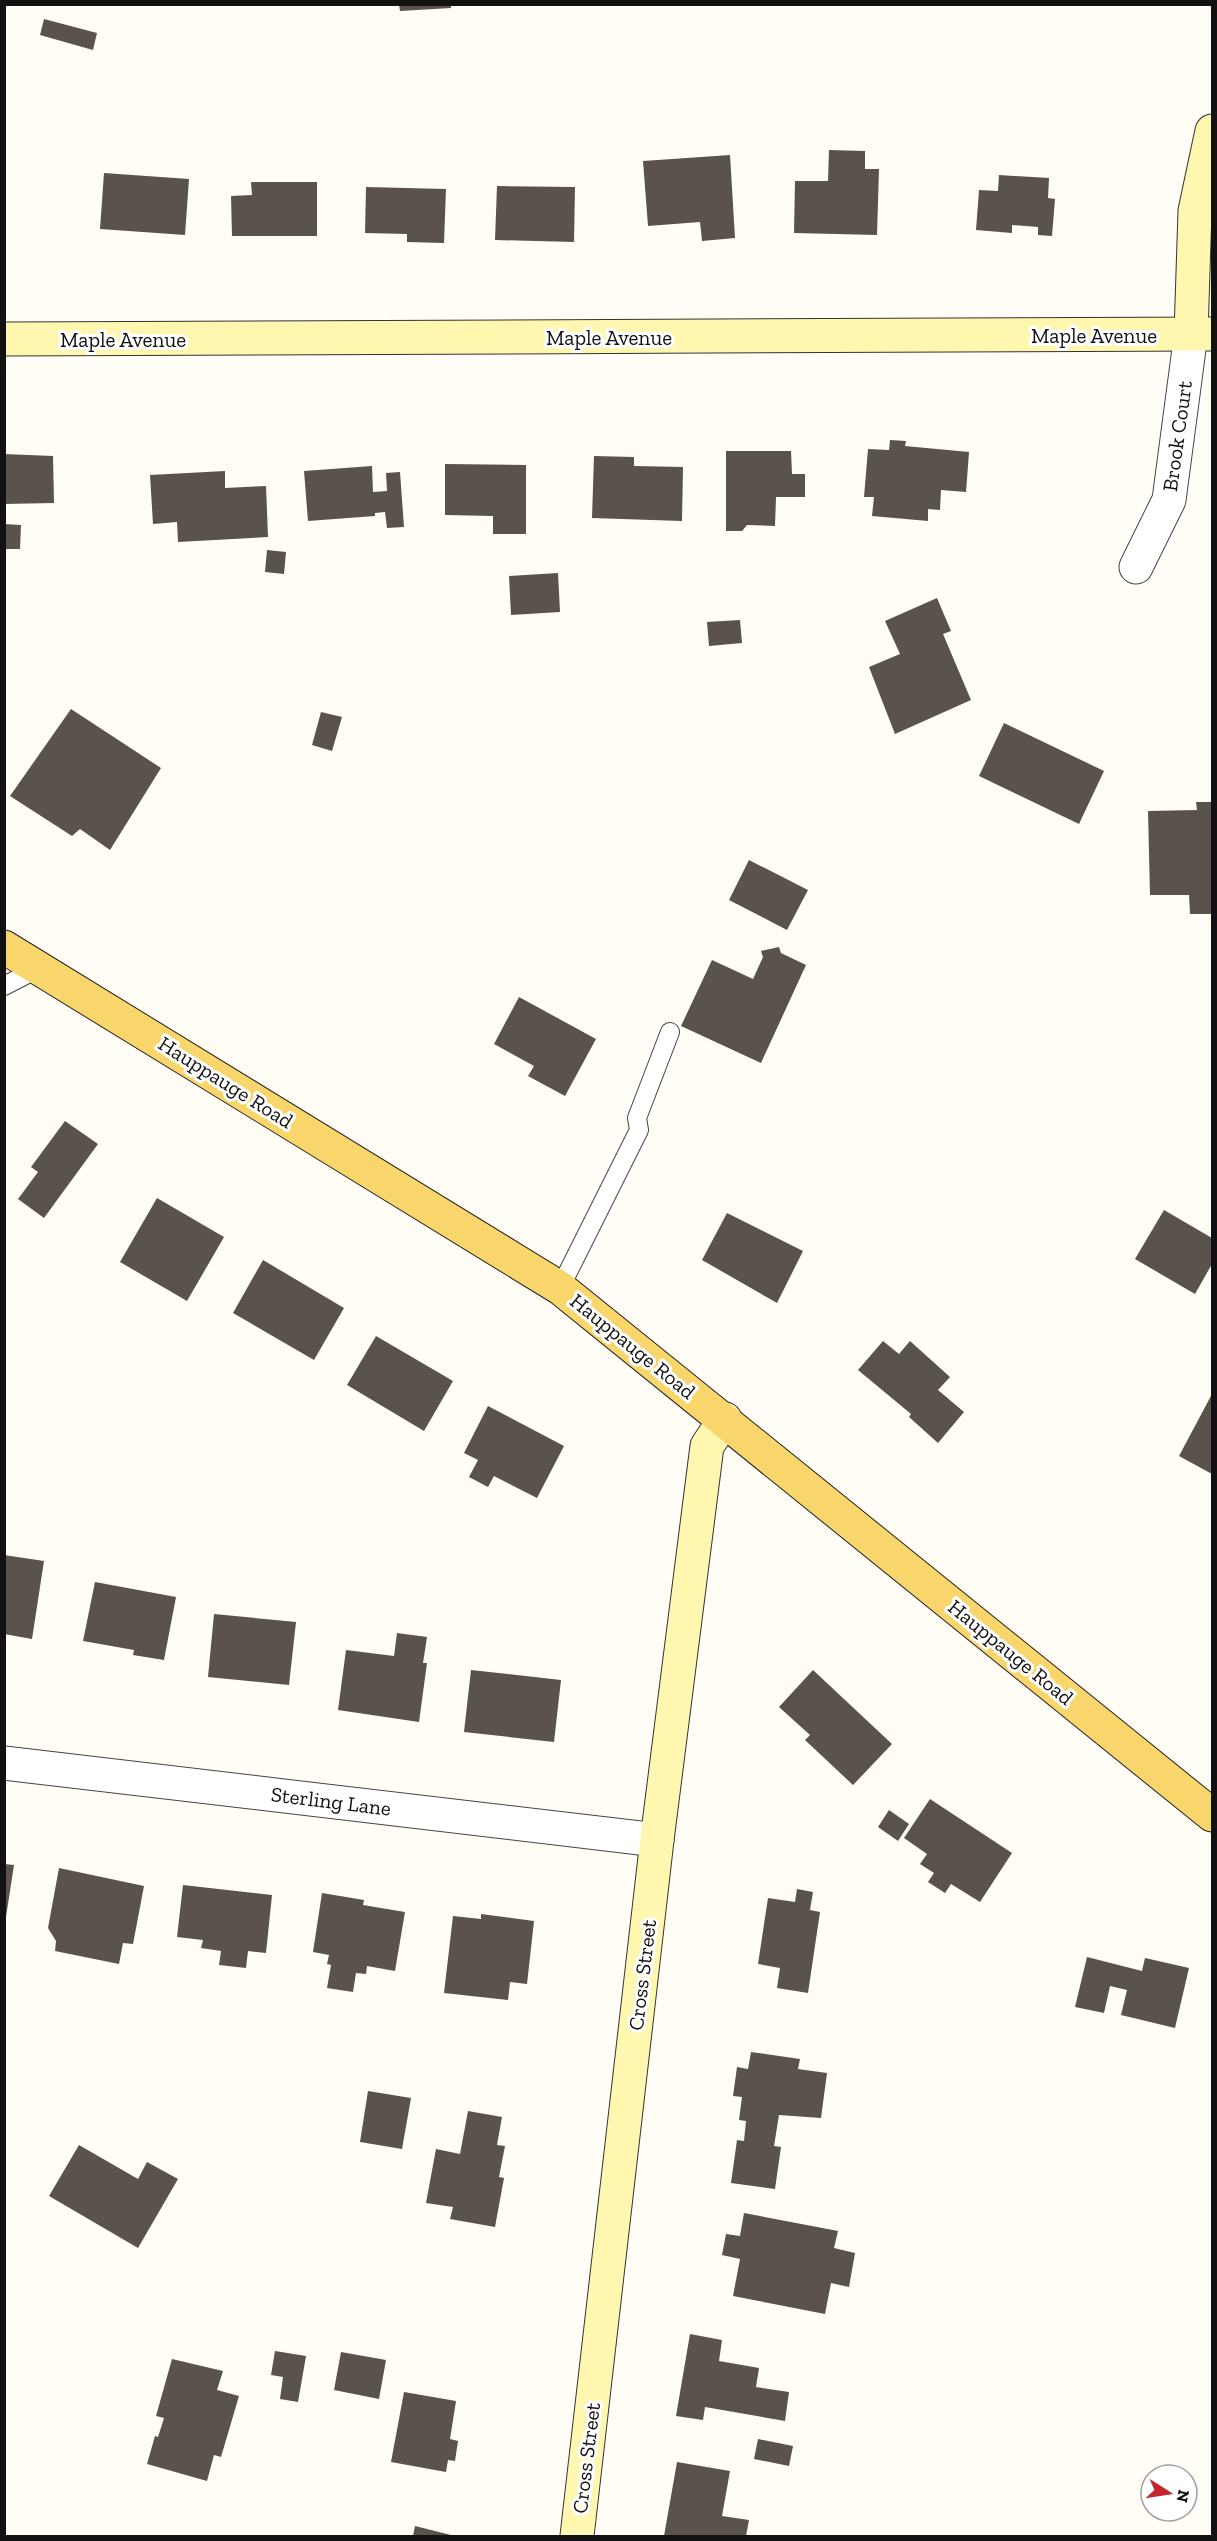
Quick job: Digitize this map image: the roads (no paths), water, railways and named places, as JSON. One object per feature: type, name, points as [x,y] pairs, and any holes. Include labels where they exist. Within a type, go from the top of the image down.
[{"type":"main road","name":"Hauppauge Road","points":[[4,946],[560,1288],[1212,1815]]},
{"type":"street","points":[[1202,334],[1196,211],[1212,131]]},
{"type":"street","name":"Maple Avenue","points":[[4,339],[1202,334]]},
{"type":"street","name":"Brook Court","points":[[1136,567],[1168,500],[1202,334]]},
{"type":"street","name":"Cross Street","points":[[577,2536],[657,1840],[707,1446],[724,1419]]},
{"type":"street","name":"Sterling Lane","points":[[4,1763],[657,1840]]},
{"type":"lane","points":[[4,986],[39,968]]},
{"type":"lane","points":[[560,1288],[639,1130],[637,1118],[670,1032]]}]
